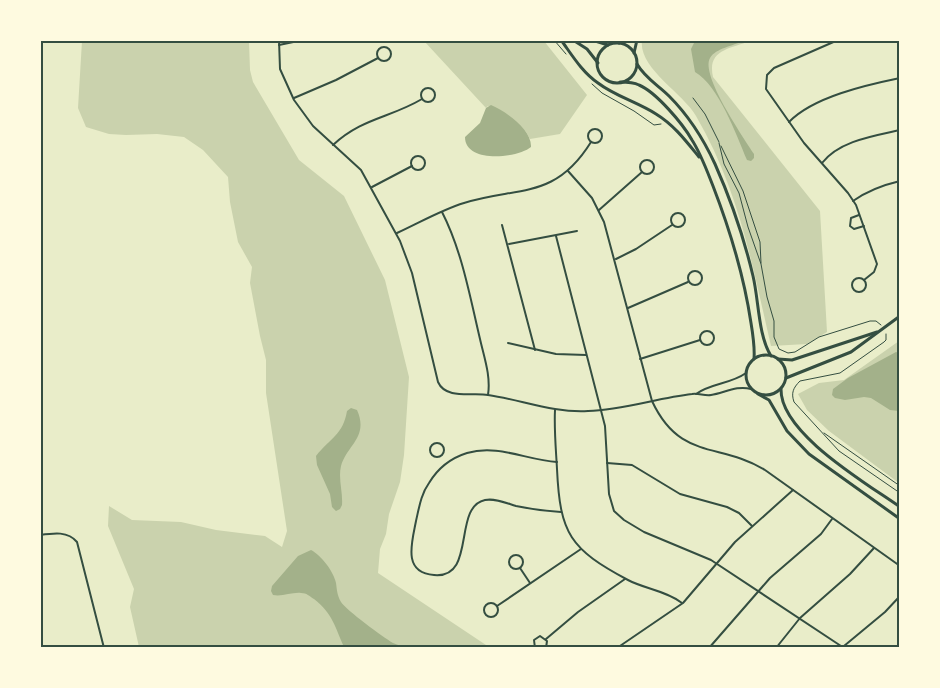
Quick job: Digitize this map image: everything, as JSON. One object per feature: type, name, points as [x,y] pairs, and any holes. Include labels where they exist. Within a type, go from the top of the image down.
[{"type":"main road","points":[[561,40],[580,67],[597,82],[672,125],[704,164]]},
{"type":"main road","points":[[573,40],[587,49],[607,80],[639,85],[653,95],[680,122],[692,140],[726,219],[738,261],[748,307],[754,359]]},
{"type":"main road","points":[[592,40],[608,45],[626,40]]},
{"type":"main road","points":[[637,40],[634,53],[641,72],[666,93],[690,120],[714,163],[745,245],[765,342],[771,356]]},
{"type":"main road","points":[[619,43],[630,48],[634,53]]},
{"type":"main road","points":[[597,63],[599,56],[608,45]]},
{"type":"main road","points":[[620,82],[634,74],[637,64]]},
{"type":"main road","points":[[786,378],[842,357],[900,316]]},
{"type":"main road","points":[[884,329],[792,360],[765,355],[754,359],[746,373],[751,389],[769,400],[787,431],[809,454],[900,519]]},
{"type":"main road","points":[[778,359],[784,368],[786,378],[781,389],[782,404],[804,435],[824,453],[900,507]]},
{"type":"main road","points":[[758,394],[770,395],[781,389]]},
{"type":"street","points":[[279,40],[280,69],[293,98],[313,126],[361,170],[397,233],[410,267],[440,386],[443,390],[453,394],[488,395],[574,412],[601,410],[696,394],[712,395],[741,387],[751,389]]},
{"type":"street","points":[[279,45],[303,40]]},
{"type":"street","points":[[838,40],[774,68],[767,75],[766,89],[804,143],[853,201],[877,264],[874,272],[864,280]]},
{"type":"street","points":[[384,46],[392,54],[387,60],[382,61],[378,58],[377,54],[384,46]]},
{"type":"street","points":[[293,98],[336,80],[378,58]]},
{"type":"street","points":[[789,122],[804,110],[825,99],[879,82],[900,78]]},
{"type":"street","points":[[425,89],[434,91],[433,101],[426,102],[422,99],[422,92],[425,89]]},
{"type":"street","points":[[333,145],[343,135],[362,123],[405,108],[422,99]]},
{"type":"street","points":[[593,129],[598,129],[601,132],[601,139],[598,142],[591,142],[588,134],[593,129]]},
{"type":"street","points":[[822,163],[832,152],[854,142],[900,130]]},
{"type":"street","points":[[397,233],[469,202],[541,187],[568,171],[580,159],[591,142]]},
{"type":"street","points":[[420,156],[425,160],[423,169],[415,170],[412,166],[411,162],[415,157],[420,156]]},
{"type":"street","points":[[648,160],[653,163],[652,173],[642,172],[640,168],[644,161],[648,160]]},
{"type":"street","points":[[371,188],[412,166]]},
{"type":"street","points":[[568,171],[584,188],[599,211],[615,259],[652,401],[668,426],[688,442],[705,450],[735,456],[754,464],[900,566]]},
{"type":"street","points":[[599,211],[642,172]]},
{"type":"street","points":[[853,201],[884,185],[900,181]]},
{"type":"street","points":[[442,212],[456,248],[474,314],[488,373],[488,395]]},
{"type":"street","points":[[677,213],[683,216],[685,220],[683,225],[677,228],[672,225],[670,221],[673,215],[677,213]]},
{"type":"street","points":[[860,215],[850,218],[850,226],[854,229],[864,226]]},
{"type":"street","points":[[502,225],[535,350]]},
{"type":"street","points":[[615,259],[636,249],[672,225]]},
{"type":"street","points":[[508,244],[577,231]]},
{"type":"street","points":[[556,236],[606,431],[610,501],[618,515],[644,532],[693,551],[716,563],[843,647],[900,597]]},
{"type":"street","points":[[696,271],[701,275],[701,283],[692,285],[688,282],[688,275],[692,272],[696,271]]},
{"type":"street","points":[[854,279],[864,280],[865,286],[862,290],[853,289],[854,279]]},
{"type":"street","points":[[627,309],[688,282]]},
{"type":"street","points":[[704,332],[711,332],[714,336],[709,345],[704,345],[700,340],[700,335],[704,332]]},
{"type":"street","points":[[640,359],[700,340]]},
{"type":"street","points":[[508,343],[568,356],[586,355]]},
{"type":"street","points":[[696,394],[704,388],[738,378],[746,373]]},
{"type":"street","points":[[555,410],[556,462],[561,512],[569,533],[581,549],[598,563],[625,579],[673,597],[682,603]]},
{"type":"street","points":[[438,442],[443,447],[444,452],[441,455],[431,454],[430,449],[433,444],[438,442]]},
{"type":"street","points":[[556,462],[489,449],[469,452],[446,463],[429,483],[421,498],[411,547],[412,560],[417,568],[427,574],[443,574],[456,566],[470,512],[479,502],[492,500],[561,512]]},
{"type":"street","points":[[441,455],[446,463]]},
{"type":"street","points":[[607,463],[632,465],[680,494],[728,507],[739,513],[752,526]]},
{"type":"street","points":[[617,648],[682,603],[752,526],[792,490]]},
{"type":"street","points":[[709,648],[779,569],[821,534],[832,519]]},
{"type":"street","points":[[40,535],[66,534],[77,542],[104,648]]},
{"type":"street","points":[[776,648],[800,618],[850,574],[874,548]]},
{"type":"street","points":[[497,606],[581,549]]},
{"type":"street","points":[[512,556],[522,558],[523,563],[520,568],[511,567],[509,560],[512,556]]},
{"type":"street","points":[[520,568],[530,583]]},
{"type":"street","points":[[546,639],[578,612],[625,579]]},
{"type":"street","points":[[491,603],[497,606],[495,616],[486,615],[484,611],[486,605],[491,603]]},
{"type":"street","points":[[535,648],[533,642],[536,638],[542,636],[546,639]]},
{"type":"street","points":[[546,639],[546,648]]},
{"type":"path","points":[[693,98],[705,114],[743,191],[760,242],[761,264],[739,193],[724,164],[719,143]]},
{"type":"path","points":[[900,486],[837,440],[822,432],[838,451],[900,493]]},
{"type":"shaded area","points":[[642,40],[750,41],[721,52],[713,61],[713,77],[820,211],[827,332],[807,344],[771,346],[742,228],[723,172],[696,116],[654,70],[643,50]]},
{"type":"shaded area","points":[[82,41],[249,41],[250,70],[253,82],[299,160],[344,196],[385,280],[409,377],[400,482],[380,549],[378,573],[489,647],[139,647],[130,607],[134,589],[108,526],[109,506],[132,520],[181,522],[216,530],[265,536],[282,547],[287,531],[266,393],[266,360],[250,283],[252,267],[238,242],[230,202],[228,177],[203,150],[184,137],[157,134],[109,134],[86,127],[78,108]]},
{"type":"shaded area","points":[[424,41],[544,41],[587,95],[560,134],[530,139],[526,132],[488,106],[486,108]]},
{"type":"shaded area","points":[[695,41],[743,41],[716,52],[710,58],[709,66],[711,78],[724,106],[754,154],[751,161],[747,160],[719,99],[704,79],[695,72],[691,49]]},
{"type":"shaded area","points":[[491,105],[510,116],[522,127],[530,140],[531,147],[515,154],[493,156],[473,152],[467,146],[465,137],[480,123],[486,108]]},
{"type":"shaded area","points":[[899,341],[899,483],[829,431],[807,410],[798,394],[819,383],[844,380]]},
{"type":"shaded area","points":[[896,352],[899,353],[899,411],[890,410],[871,398],[845,400],[832,395],[833,389],[848,378]]},
{"type":"shaded area","points":[[351,408],[357,410],[360,419],[359,434],[341,466],[342,505],[336,511],[332,507],[330,494],[317,465],[316,456],[339,431],[347,411]]},
{"type":"shaded area","points":[[311,550],[330,569],[344,606],[388,640],[406,647],[344,647],[336,627],[314,599],[303,593],[273,595],[272,586],[298,556]]}]
